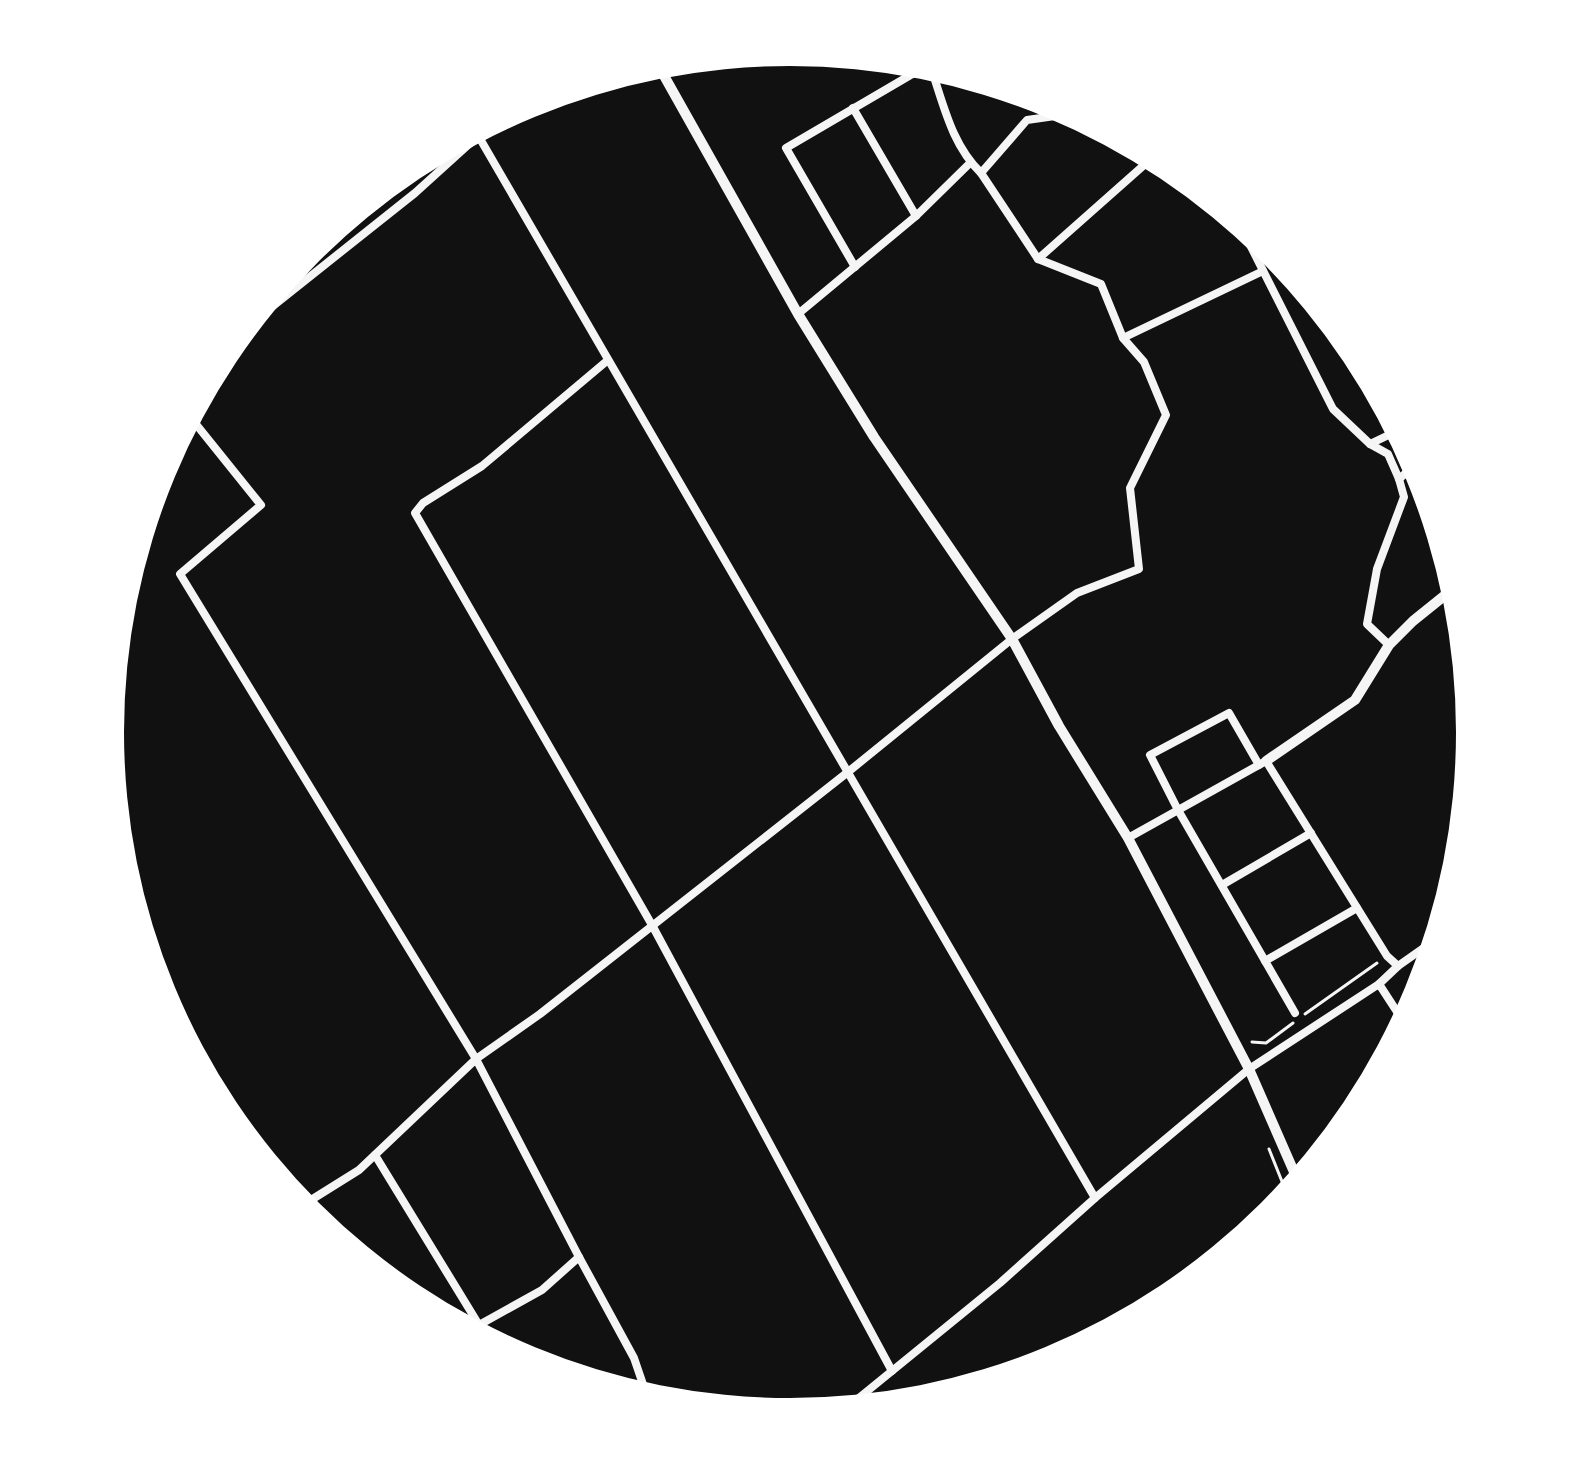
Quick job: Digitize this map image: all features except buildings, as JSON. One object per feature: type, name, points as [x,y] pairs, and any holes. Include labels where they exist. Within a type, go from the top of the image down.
[{"type":"street","points":[[855,267],[786,148],[910,77]]},
{"type":"street","points":[[665,78],[798,314],[874,437],[1012,639],[1059,726],[1128,838],[1249,1069],[1293,1169]]},
{"type":"street","points":[[315,1198],[359,1170],[476,1059],[540,1014],[1012,639],[1077,593],[1139,569],[1130,488],[1166,415],[1144,362],[1123,338],[1101,284],[1038,259],[953,134],[935,82]]},
{"type":"street","points":[[853,108],[916,216]]},
{"type":"street","points":[[981,173],[1027,120],[1046,117]]},
{"type":"street","points":[[482,142],[1095,1198]]},
{"type":"street","points":[[798,314],[916,216],[970,163]]},
{"type":"street","points":[[292,291],[415,193],[444,164]]},
{"type":"street","points":[[1038,259],[1142,166]]},
{"type":"street","points":[[1255,255],[1333,409],[1370,444],[1388,454],[1399,479],[1404,497],[1377,569],[1367,624],[1389,645]]},
{"type":"street","points":[[1123,338],[1263,271]]},
{"type":"street","points":[[608,360],[482,466],[423,503],[415,513],[652,925],[892,1371]]},
{"type":"street","points":[[198,427],[261,505],[180,574],[476,1059],[634,1358],[642,1381]]},
{"type":"street","points":[[1370,444],[1387,436]]},
{"type":"street","points":[[1399,479],[1405,474]]},
{"type":"street","points":[[1128,838],[1263,763],[1355,700],[1389,645],[1443,597]]},
{"type":"street","points":[[1295,1013],[1178,810],[1150,755],[1229,713],[1311,833],[1387,956],[1398,966]]},
{"type":"street","points":[[1222,885],[1311,833]]},
{"type":"street","points":[[1265,961],[1357,908]]},
{"type":"street","points":[[864,1393],[1000,1283],[1095,1198],[1249,1069],[1379,984],[1419,951]]},
{"type":"street","points":[[1379,984],[1396,1010]]},
{"type":"street","points":[[375,1155],[475,1318]]},
{"type":"street","points":[[483,1323],[542,1290],[579,1257]]},
{"type":"path","points":[[1252,1042],[1266,1043],[1387,956]]}]
